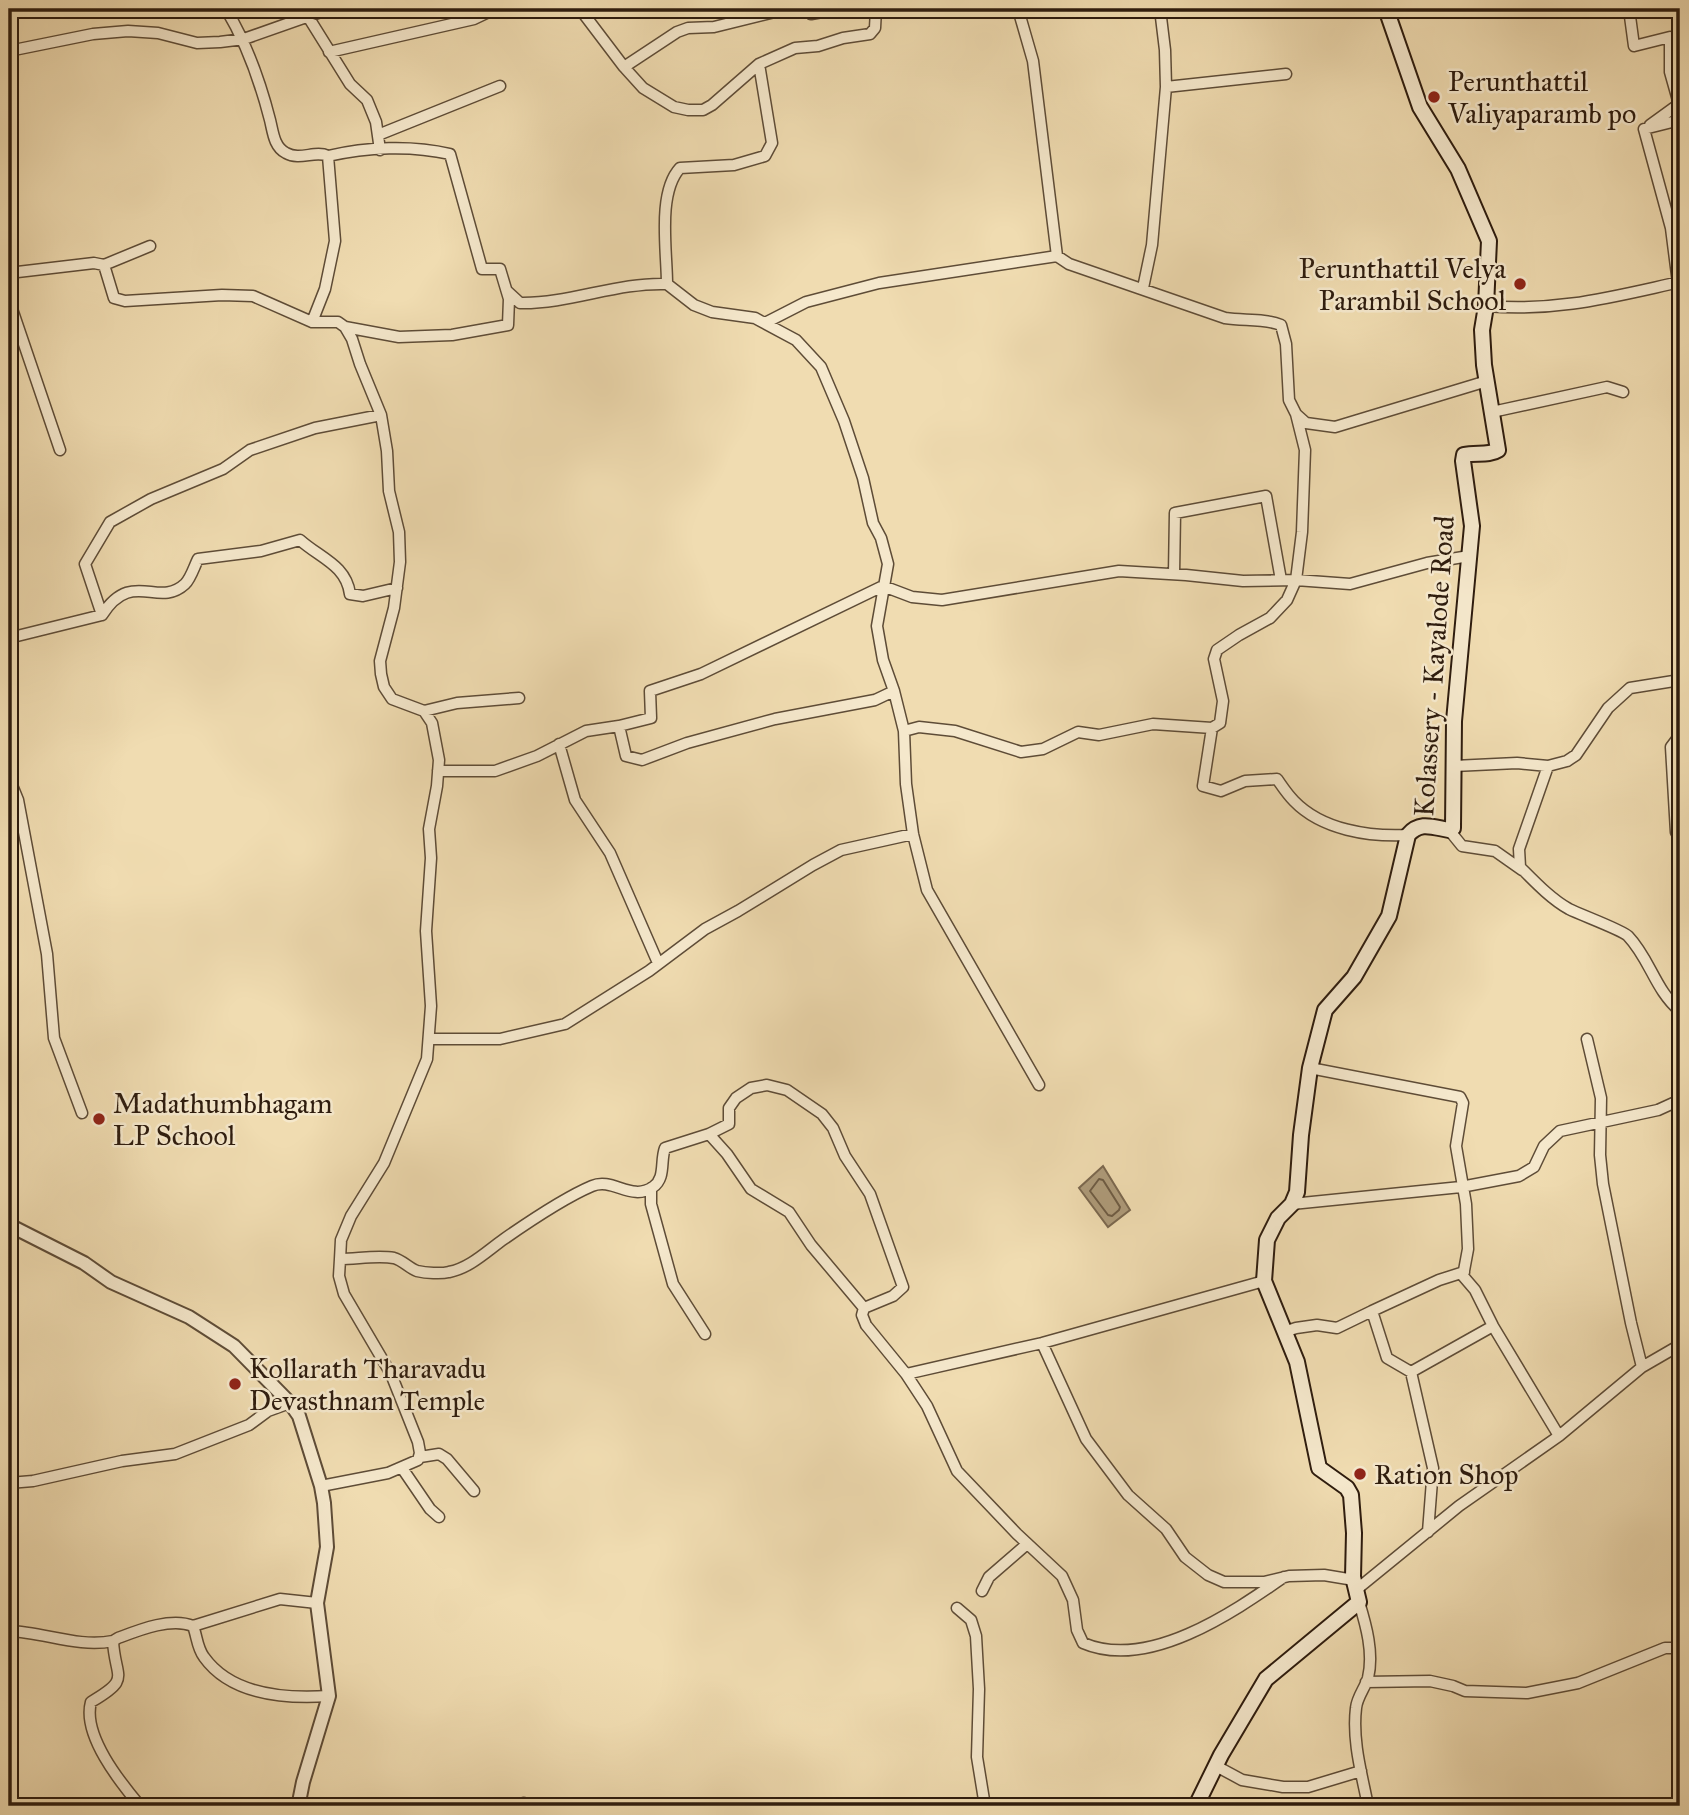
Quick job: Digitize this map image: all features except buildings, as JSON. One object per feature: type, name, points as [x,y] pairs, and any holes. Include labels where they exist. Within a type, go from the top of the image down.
[{"type":"main road","name":"Kolassery - Kayalode Road","points":[[1356,1591],[1351,1495],[1347,1488],[1320,1468],[1297,1362],[1264,1281],[1267,1240],[1278,1218],[1292,1205],[1297,1192],[1310,1068],[1325,1010],[1354,977],[1389,916],[1408,835],[1415,827],[1420,826],[1449,830],[1453,828],[1454,721],[1472,526],[1463,461],[1464,455],[1494,453],[1498,450],[1482,330],[1486,306],[1489,241],[1458,169],[1420,107],[1386,9]]},
{"type":"main road","points":[[1196,1806],[1266,1679],[1356,1591]]},
{"type":"street","points":[[226,9],[244,39],[277,146],[287,154],[300,156],[408,148],[450,154],[482,269],[500,269],[509,299],[508,325],[452,335],[399,337],[345,327]]},
{"type":"street","points":[[9,51],[93,34],[128,31],[158,33],[197,43],[244,39],[329,9]]},
{"type":"street","points":[[329,52],[474,19],[495,9]]},
{"type":"street","points":[[580,9],[643,88],[674,107],[703,110],[759,64],[795,48],[818,47],[843,38],[870,34],[875,28],[876,9]]},
{"type":"street","points":[[624,67],[677,32],[688,28],[714,27],[787,9]]},
{"type":"street","points":[[808,9],[815,15],[839,9]]},
{"type":"street","points":[[1018,9],[1033,61],[1058,256]]},
{"type":"street","points":[[1143,288],[1152,245],[1166,87],[1160,9]]},
{"type":"street","points":[[1629,9],[1634,46],[1670,37],[1670,72],[1679,104],[1644,129]]},
{"type":"street","points":[[307,16],[350,84],[367,100],[376,121],[380,150]]},
{"type":"street","points":[[667,284],[666,195],[672,177],[680,168],[734,165],[765,156],[772,144],[759,64]]},
{"type":"street","points":[[1166,87],[1286,74]]},
{"type":"street","points":[[378,135],[500,86]]},
{"type":"street","points":[[1644,129],[1680,120]]},
{"type":"street","points":[[1486,306],[1517,309],[1554,307],[1616,298],[1679,282],[1675,227],[1644,129]]},
{"type":"street","points":[[312,321],[325,289],[335,241],[328,156]]},
{"type":"street","points":[[9,273],[94,262],[104,265],[150,246]]},
{"type":"street","points":[[765,323],[806,302],[879,282],[1058,256],[1069,264],[1226,318],[1270,321],[1281,326],[1286,344],[1289,400],[1296,414],[1305,450],[1302,532],[1296,580],[1287,600],[1270,618],[1217,650],[1214,659],[1223,701],[1220,723],[1212,728],[1153,724],[1099,735],[1078,732],[1043,748],[1021,751],[955,731],[919,727],[904,731]]},
{"type":"street","points":[[104,265],[114,298],[125,301],[222,295],[253,296],[312,321],[338,321],[345,327],[381,415],[387,451],[388,491],[399,533],[397,588],[380,661],[384,687],[392,699],[425,711],[457,704],[519,698]]},
{"type":"street","points":[[507,291],[520,303],[541,303],[629,285],[667,284],[694,305],[712,312],[755,318],[765,323],[796,340],[821,367],[844,421],[863,478],[873,523],[881,538],[888,564],[877,626],[883,660],[904,731],[906,784],[913,834],[927,890],[1038,1085]]},
{"type":"street","points":[[9,300],[60,450]]},
{"type":"street","points":[[1296,414],[1306,423],[1335,427],[1487,381]]},
{"type":"street","points":[[1492,412],[1607,387],[1623,392]]},
{"type":"street","points":[[102,615],[85,564],[110,522],[151,499],[223,469],[250,450],[315,428],[381,415]]},
{"type":"street","points":[[1174,574],[1175,513],[1266,496],[1282,580]]},
{"type":"street","points":[[9,638],[102,615],[110,601],[122,592],[163,592],[179,588],[187,583],[198,559],[261,551],[300,541],[342,573],[348,582],[350,594],[363,596],[397,588]]},
{"type":"street","points":[[438,771],[495,771],[537,756],[586,731],[651,718],[650,691],[701,674],[883,586],[912,597],[943,600],[1119,571],[1243,581],[1296,580],[1350,584],[1469,556]]},
{"type":"street","points":[[1454,766],[1517,763],[1548,766],[1567,761],[1576,755],[1608,708],[1630,688],[1680,680]]},
{"type":"street","points":[[619,726],[626,756],[642,761],[700,739],[800,713],[875,700],[894,691]]},
{"type":"street","points":[[420,1457],[418,1442],[391,1374],[344,1294],[339,1276],[341,1240],[351,1216],[384,1163],[427,1059],[431,1006],[426,932],[431,858],[429,829],[438,786],[439,760],[432,723],[425,711]]},
{"type":"street","points":[[1212,728],[1203,786],[1221,791],[1245,780],[1277,779],[1295,802],[1331,825],[1375,834],[1408,835]]},
{"type":"street","points":[[1680,735],[1671,747],[1676,831],[1680,839]]},
{"type":"street","points":[[559,744],[575,800],[610,853],[658,963]]},
{"type":"street","points":[[1522,870],[1519,849],[1548,766]]},
{"type":"street","points":[[9,778],[18,800],[47,954],[54,1038],[82,1113]]},
{"type":"street","points":[[1449,830],[1462,846],[1495,851],[1565,907],[1626,934],[1639,951],[1666,999],[1680,1011]]},
{"type":"street","points":[[429,1039],[500,1039],[565,1024],[705,929],[841,850],[913,834]]},
{"type":"street","points":[[1587,1039],[1601,1098],[1603,1184],[1642,1367]]},
{"type":"street","points":[[1310,1068],[1460,1097],[1463,1103],[1456,1146],[1466,1204],[1468,1249],[1465,1280],[1475,1290],[1493,1326],[1559,1436]]},
{"type":"street","points":[[340,1259],[395,1258],[418,1271],[449,1273],[471,1263],[507,1237],[589,1187],[606,1184],[635,1193],[651,1188],[658,1183],[665,1148],[709,1134],[729,1124],[729,1108],[736,1098],[751,1088],[767,1085],[788,1090],[822,1114],[833,1128],[845,1156],[870,1194],[903,1287],[893,1296],[864,1308]]},
{"type":"street","points":[[1292,1205],[1461,1187],[1519,1176],[1534,1167],[1544,1146],[1560,1131],[1658,1110],[1680,1100]]},
{"type":"street","points":[[709,1134],[727,1154],[751,1189],[789,1212],[811,1245],[864,1308]]},
{"type":"street","points":[[651,1188],[651,1204],[673,1284],[705,1334]]},
{"type":"street","points":[[9,1225],[84,1263],[111,1282],[189,1317],[234,1346],[290,1403],[299,1416],[321,1486],[327,1548],[317,1603],[329,1696],[303,1782],[299,1802],[301,1806]]},
{"type":"street","points":[[1284,1332],[1317,1325],[1337,1328],[1439,1280],[1464,1272]]},
{"type":"street","points":[[906,1374],[1042,1343],[1264,1281]]},
{"type":"street","points":[[864,1308],[863,1320],[906,1374],[927,1406],[957,1471],[1027,1544],[1062,1576],[1073,1600],[1077,1630],[1083,1643],[1098,1650],[1127,1650],[1160,1644],[1192,1633],[1240,1607],[1284,1577]]},
{"type":"street","points":[[1372,1311],[1387,1358],[1411,1372],[1433,1468],[1428,1532]]},
{"type":"street","points":[[1411,1372],[1493,1326]]},
{"type":"street","points":[[1042,1343],[1086,1440],[1128,1496],[1166,1529],[1185,1558],[1208,1575],[1224,1582],[1264,1582],[1284,1577],[1324,1575],[1356,1591]]},
{"type":"street","points":[[1356,1591],[1460,1506],[1559,1436],[1642,1367],[1680,1345]]},
{"type":"street","points":[[9,1483],[33,1481],[122,1461],[175,1454],[249,1424],[268,1411],[290,1403]]},
{"type":"street","points":[[321,1486],[388,1473],[420,1457],[439,1454],[447,1459],[474,1491]]},
{"type":"street","points":[[402,1468],[430,1509],[439,1517]]},
{"type":"street","points":[[982,1591],[989,1577],[1027,1544]]},
{"type":"street","points":[[1356,1591],[1369,1649],[1366,1682],[1356,1706],[1356,1739],[1368,1806]]},
{"type":"street","points":[[9,1631],[96,1644],[154,1627],[182,1623],[193,1626],[280,1599],[317,1603]]},
{"type":"street","points":[[957,1608],[971,1620],[976,1636],[979,1689],[977,1757],[985,1806]]},
{"type":"street","points":[[193,1626],[201,1654],[228,1680],[256,1691],[306,1698],[329,1696]]},
{"type":"street","points":[[113,1641],[120,1671],[117,1684],[91,1702],[89,1710],[102,1751],[115,1776],[140,1806]]},
{"type":"street","points":[[1366,1682],[1430,1681],[1465,1691],[1527,1693],[1578,1683],[1665,1648],[1680,1648]]},
{"type":"street","points":[[1216,1766],[1241,1780],[1283,1787],[1308,1787],[1362,1771]]},
{"type":"street","points":[[520,1806],[524,1803],[539,1806]]},
{"type":"water","points":[[1103,1166],[1130,1210],[1108,1227],[1079,1188]]},
{"type":"place","name":"Perunthattil Valiyaparamb po","points":[[1434,97]]},
{"type":"place","name":"Perunthattil Velya Parambil School","points":[[1520,284]]},
{"type":"place","name":"Madathumbhagam LP School","points":[[99,1119]]},
{"type":"place","name":"Kollarath Tharavadu Devasthnam Temple","points":[[235,1384]]},
{"type":"place","name":"Ration Shop","points":[[1360,1474]]}]
